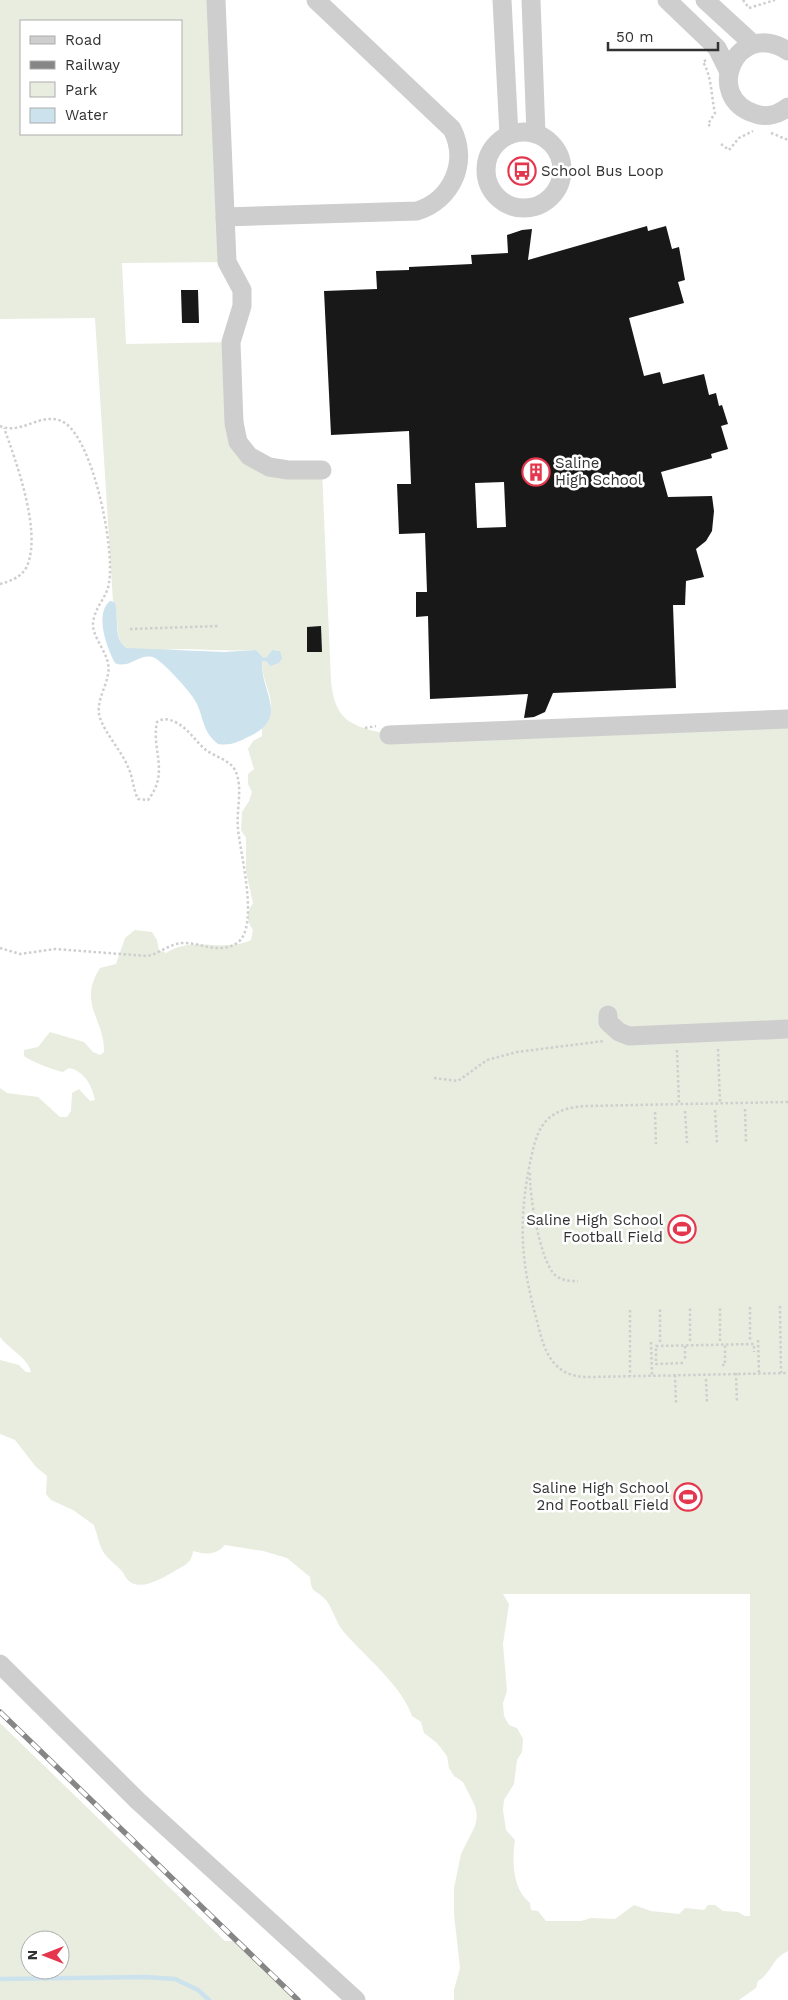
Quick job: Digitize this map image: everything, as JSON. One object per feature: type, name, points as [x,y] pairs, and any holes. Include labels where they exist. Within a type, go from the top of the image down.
[{"type":"street","points":[[216,0],[227,262],[242,290],[242,306],[231,342],[234,423],[238,442],[249,456],[269,467],[288,470],[322,470]]},
{"type":"street","points":[[226,217],[417,211],[438,200],[456,176],[460,158],[456,137],[452,128],[316,0]]},
{"type":"street","points":[[502,0],[509,135]]},
{"type":"street","points":[[530,0],[536,134]]},
{"type":"street","points":[[667,0],[717,48],[729,72]]},
{"type":"street","points":[[705,0],[758,43],[772,43],[788,51]]},
{"type":"street","points":[[763,126],[738,105],[732,96],[728,84],[729,72],[737,55],[758,43],[788,39]]},
{"type":"street","points":[[763,126],[788,107]]},
{"type":"street","points":[[763,126],[788,122]]},
{"type":"street","points":[[524,132],[536,134],[550,142],[556,150],[560,159],[561,178],[552,195],[545,201],[527,207],[517,207],[500,199],[490,184],[487,175],[489,157],[493,149],[509,135],[524,132]]},
{"type":"street","points":[[390,735],[788,719]]},
{"type":"street","points":[[608,1015],[608,1022],[619,1032],[630,1036],[788,1029]]},
{"type":"street","points":[[0,1664],[138,1801],[356,2000]]},
{"type":"path","points":[[743,0],[749,8],[775,0]]},
{"type":"path","points":[[710,57],[703,62],[709,73],[709,90],[715,112],[708,124],[710,126]]},
{"type":"path","points":[[721,144],[729,150],[739,138],[763,126],[788,140]]},
{"type":"path","points":[[0,426],[12,428],[43,419],[64,422],[74,431],[84,448],[92,468],[110,546],[107,593],[95,611],[93,622],[94,630],[108,664],[109,673],[101,696],[100,717],[130,770],[134,792],[138,799],[148,800],[153,794],[160,771],[156,729],[157,722],[160,720],[167,719],[176,722],[208,751],[230,764],[235,770],[239,785],[238,826],[247,904],[244,936],[238,943],[226,948],[204,947],[183,943],[156,955],[146,956],[55,950],[20,954],[0,948]]},
{"type":"path","points":[[0,584],[11,582],[22,574],[28,565],[31,529],[20,474],[4,428]]},
{"type":"path","points":[[130,629],[219,626]]},
{"type":"path","points":[[434,1078],[458,1081],[487,1060],[517,1052],[605,1041]]},
{"type":"path","points":[[718,1049],[720,1102]]},
{"type":"path","points":[[678,1050],[679,1103]]},
{"type":"path","points":[[788,1102],[679,1103],[585,1106],[566,1109],[552,1116],[543,1125],[537,1136],[522,1208],[522,1236],[526,1277],[545,1348],[552,1361],[568,1374],[592,1377],[788,1373]]},
{"type":"path","points":[[745,1109],[746,1142]]},
{"type":"path","points":[[715,1110],[717,1143]]},
{"type":"path","points":[[685,1111],[687,1143]]},
{"type":"path","points":[[655,1112],[656,1144]]},
{"type":"path","points":[[532,1157],[530,1195],[547,1260],[557,1277],[578,1281]]},
{"type":"path","points":[[780,1306],[780,1373]]},
{"type":"path","points":[[750,1307],[750,1340]]},
{"type":"path","points":[[690,1308],[690,1341]]},
{"type":"path","points":[[720,1308],[720,1341]]},
{"type":"path","points":[[660,1309],[660,1342]]},
{"type":"path","points":[[630,1310],[630,1376]]},
{"type":"path","points":[[758,1340],[759,1373]]},
{"type":"path","points":[[651,1342],[652,1376]]},
{"type":"path","points":[[682,1363],[656,1364],[656,1346],[754,1344],[754,1352]]},
{"type":"path","points":[[722,1365],[726,1365],[726,1345]]},
{"type":"path","points":[[685,1346],[685,1359]]},
{"type":"path","points":[[736,1374],[737,1403]]},
{"type":"path","points":[[675,1375],[676,1404]]},
{"type":"path","points":[[706,1380],[707,1404]]},
{"type":"green space","points":[[0,0],[216,0],[227,262],[122,263],[126,344],[231,342],[249,456],[322,470],[331,681],[333,695],[342,714],[356,725],[390,735],[788,719],[788,1951],[778,1958],[763,1978],[758,1981],[756,1988],[739,2000],[454,2000],[454,1990],[460,1968],[454,1914],[454,1888],[461,1854],[475,1826],[477,1816],[475,1806],[463,1782],[454,1776],[449,1768],[447,1756],[437,1743],[424,1733],[421,1722],[412,1716],[407,1704],[391,1682],[343,1631],[326,1600],[312,1588],[310,1577],[287,1558],[263,1551],[225,1545],[218,1551],[211,1553],[193,1551],[191,1559],[186,1564],[157,1581],[144,1585],[132,1583],[105,1554],[100,1546],[94,1525],[73,1510],[51,1500],[46,1494],[47,1476],[36,1467],[15,1440],[0,1434],[0,1360],[19,1365],[26,1372],[31,1372],[26,1362],[0,1337],[0,1088],[7,1093],[38,1097],[60,1117],[67,1117],[71,1111],[72,1093],[79,1089],[90,1101],[95,1100],[92,1089],[79,1072],[69,1068],[63,1072],[43,1066],[24,1056],[24,1050],[38,1047],[50,1032],[84,1042],[93,1052],[100,1055],[104,1052],[101,1030],[91,1002],[91,992],[100,968],[116,964],[125,938],[135,930],[152,932],[157,940],[159,950],[166,953],[186,945],[230,945],[241,944],[251,940],[253,930],[248,916],[253,903],[246,872],[246,838],[241,830],[242,812],[252,792],[248,784],[248,774],[254,769],[248,749],[253,741],[262,736],[262,729],[271,711],[270,695],[262,661],[266,661],[270,666],[280,651],[272,650],[267,658],[264,658],[256,650],[138,650],[122,646],[115,602],[113,601],[95,318],[0,319]],"holes":[[[503,1594],[750,1594],[750,1916],[745,1916],[738,1912],[723,1911],[715,1905],[708,1905],[704,1910],[685,1908],[679,1914],[651,1911],[634,1905],[615,1919],[591,1918],[581,1921],[546,1921],[538,1911],[531,1910],[530,1903],[520,1890],[514,1865],[515,1840],[506,1830],[503,1810],[504,1800],[514,1784],[517,1760],[522,1752],[523,1739],[517,1728],[509,1725],[504,1716],[503,1703],[507,1691],[503,1644],[509,1604]]]},
{"type":"green space","points":[[0,1723],[225,1941],[238,1941],[298,2000],[0,2000]]},
{"type":"water","points":[[110,601],[115,602],[118,634],[123,645],[127,648],[224,652],[256,650],[264,658],[272,650],[280,651],[282,658],[279,663],[270,666],[266,661],[262,661],[271,713],[261,730],[230,744],[218,744],[209,735],[204,726],[199,710],[190,693],[160,661],[150,656],[120,665],[115,663],[106,640],[102,622],[105,607]]},
{"type":"building","name":"Saline High School","points":[[647,226],[648,231],[666,226],[672,249],[679,247],[685,280],[678,282],[684,303],[629,318],[644,376],[660,372],[663,384],[704,374],[709,395],[716,393],[719,406],[722,405],[728,424],[721,426],[728,449],[711,454],[712,458],[661,472],[668,497],[712,496],[714,511],[712,531],[706,541],[696,549],[704,577],[686,581],[685,605],[673,605],[676,688],[553,693],[545,712],[534,717],[524,718],[528,694],[430,699],[428,616],[416,617],[416,592],[427,592],[425,533],[399,534],[397,484],[411,484],[409,431],[331,435],[324,291],[377,289],[376,271],[409,270],[409,267],[472,264],[471,255],[508,253],[507,235],[532,229],[528,260]],"holes":[[[504,482],[506,527],[477,528],[475,483]]]},
{"type":"building","points":[[181,290],[198,290],[199,323],[182,323]]},
{"type":"building","points":[[321,626],[322,652],[307,652],[307,627]]},
{"type":"waterway","points":[[0,1979],[145,1977],[175,1979],[198,1990],[209,2000]]},
{"type":"railway","points":[[0,1712],[298,2000]]},
{"type":"place","name":"School Bus Loop","points":[[522,171]]},
{"type":"place","name":"Saline High School","points":[[536,472]]},
{"type":"place","name":"Saline High School Football Field","points":[[682,1229]]},
{"type":"place","name":"Saline High School 2nd Football Field","points":[[688,1497]]}]
